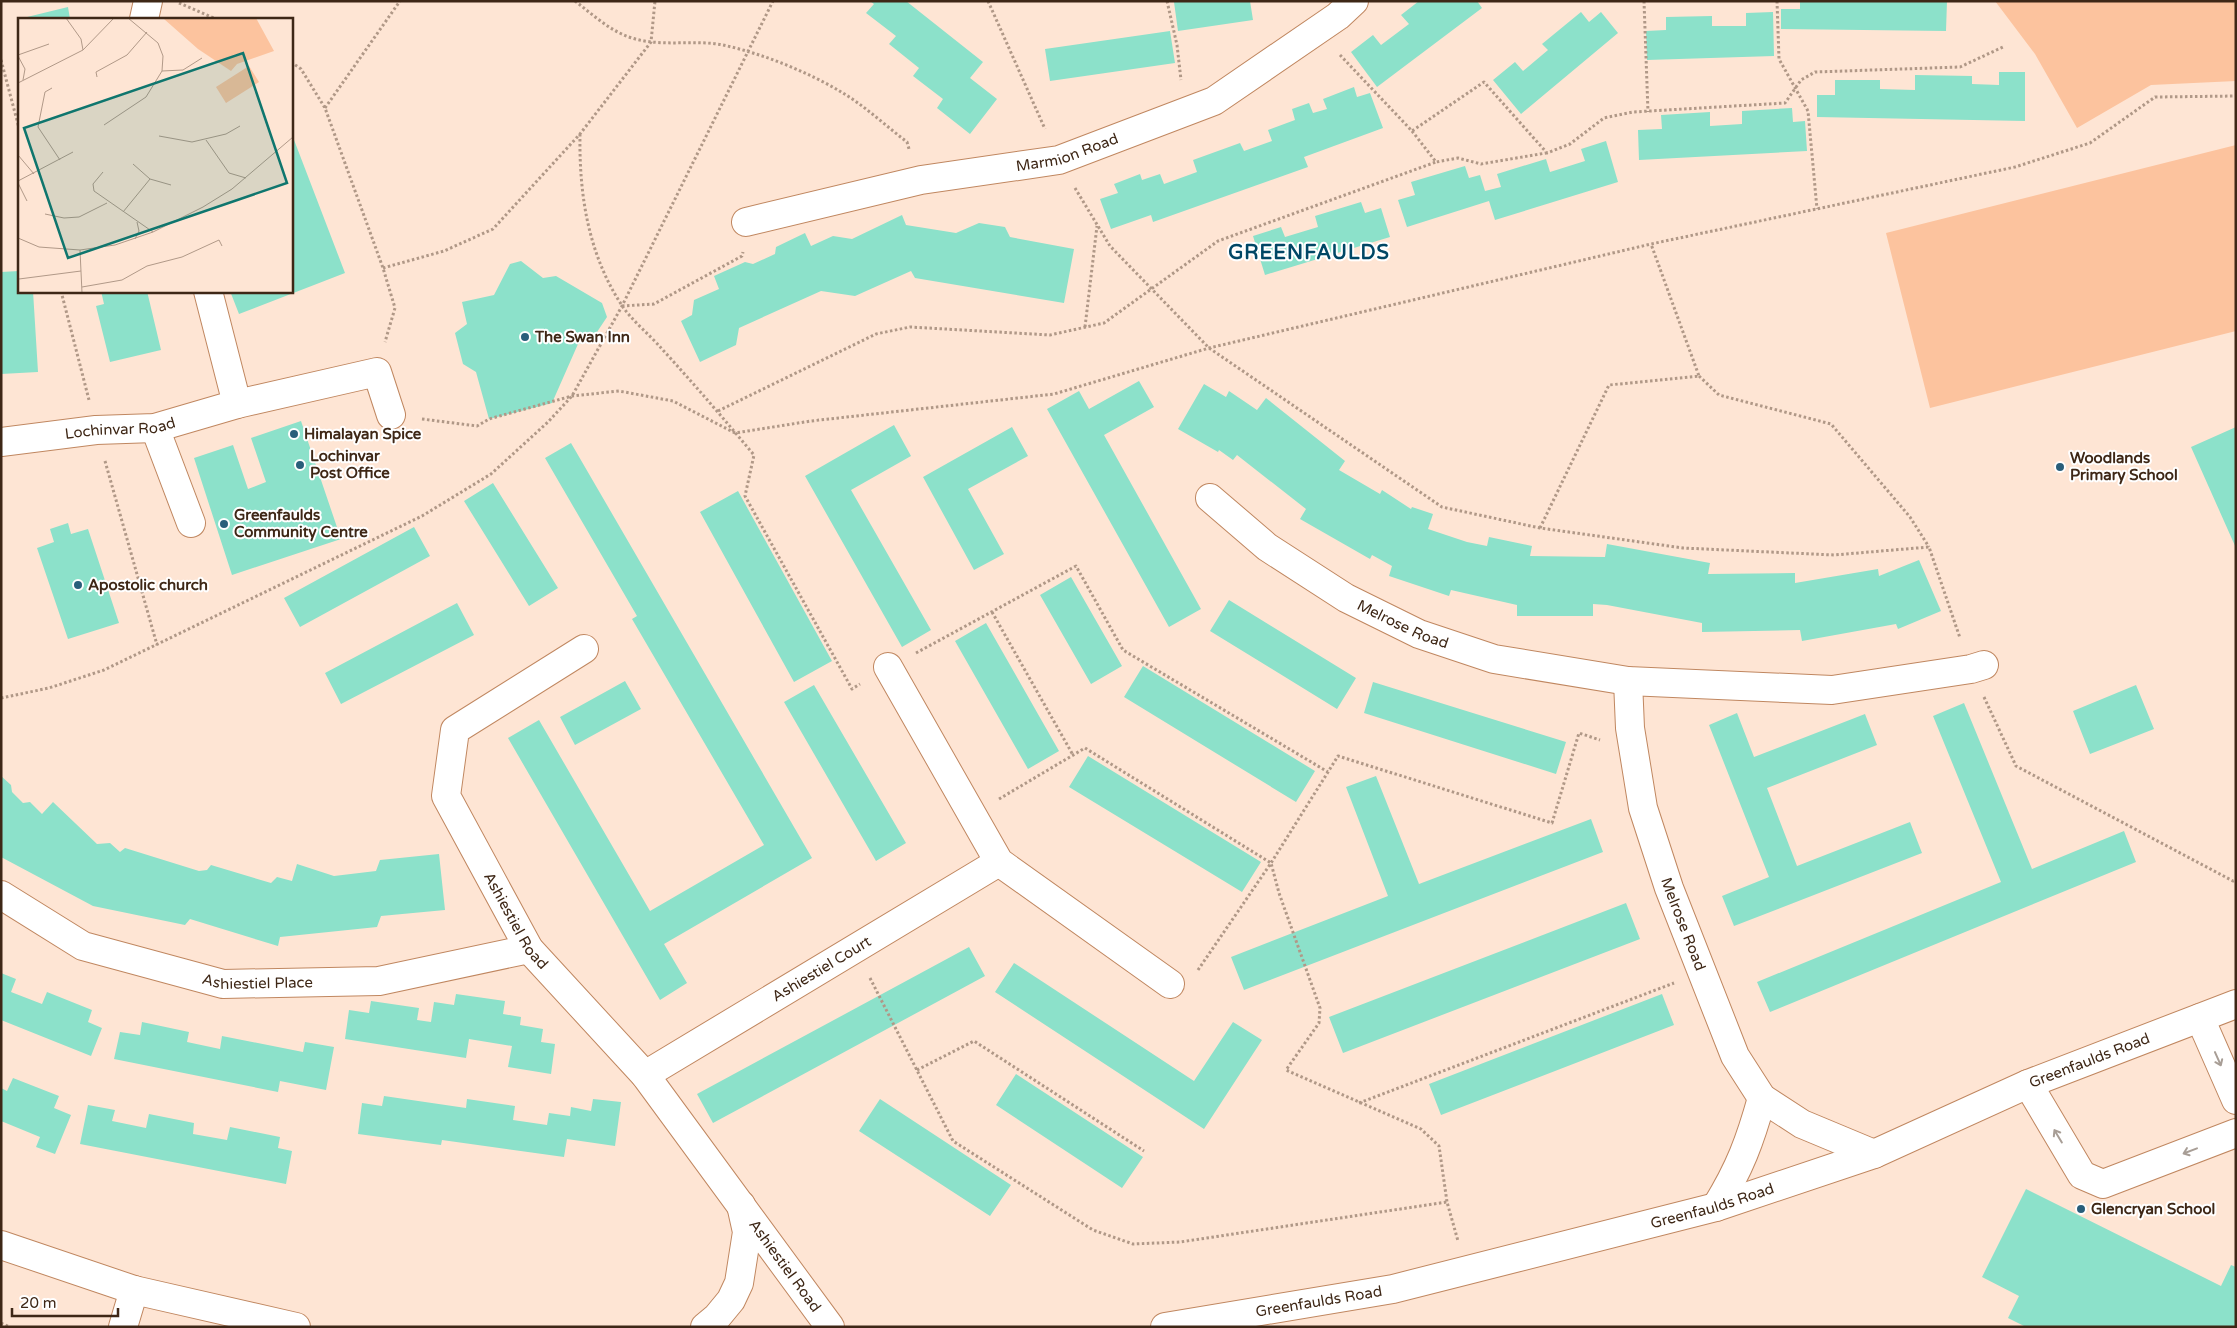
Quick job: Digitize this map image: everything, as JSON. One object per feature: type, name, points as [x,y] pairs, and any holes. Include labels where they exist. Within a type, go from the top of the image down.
[{"type":"street","points":[[144,18],[148,1]]},
{"type":"street","name":"Marmion Road","points":[[746,222],[921,180],[1059,160],[1214,101],[1317,31],[1338,16],[1354,1]]},
{"type":"street","points":[[208,292],[237,404]]},
{"type":"street","points":[[377,372],[391,415]]},
{"type":"street","name":"Lochinvar Road","points":[[1,442],[96,430],[155,428],[237,404],[377,372]]},
{"type":"street","points":[[155,428],[191,523]]},
{"type":"street","name":"Melrose Road","points":[[1210,498],[1267,547],[1346,598],[1419,634],[1494,659],[1628,681],[1832,690],[1978,667]]},
{"type":"street","name":"Ashiestiel Road","points":[[584,649],[455,730],[446,796],[530,949],[645,1075],[830,1327]]},
{"type":"street","points":[[888,667],[998,862],[1170,984]]},
{"type":"street","name":"Melrose Road","points":[[1628,681],[1630,728],[1643,808],[1669,888],[1735,1056],[1762,1098],[1802,1124],[1874,1154]]},
{"type":"street","name":"Ashiestiel Court","points":[[645,1075],[998,862]]},
{"type":"street","name":"Ashiestiel Place","points":[[1,895],[83,946],[223,984],[379,981],[530,949]]},
{"type":"street","name":"Greenfaulds Road","points":[[1165,1327],[1393,1289],[1716,1207],[1874,1154],[2028,1084],[2236,1004]]},
{"type":"street","points":[[2200,1018],[2236,1100]]},
{"type":"street","points":[[2028,1084],[2082,1175],[2103,1184],[2236,1133]]},
{"type":"street","points":[[1716,1207],[1735,1176],[1749,1143],[1762,1098]]},
{"type":"street","name":"Ashiestiel Road","points":[[704,1327],[717,1317],[731,1300],[739,1283],[747,1232],[740,1204]]},
{"type":"street","points":[[1,1245],[134,1290],[296,1327]]},
{"type":"street","points":[[123,1327],[134,1290]]},
{"type":"path","points":[[176,1],[214,18]]},
{"type":"path","points":[[325,108],[400,1]]},
{"type":"path","points":[[575,1],[609,27],[629,37],[651,42],[693,42],[723,45],[798,70],[844,94],[907,142]]},
{"type":"path","points":[[383,268],[444,251],[493,229],[580,134],[651,42],[655,1]]},
{"type":"path","points":[[1,698],[49,688],[104,670],[422,516],[491,474],[548,422],[572,396],[622,306],[749,53],[773,1]]},
{"type":"path","points":[[988,1],[1059,160],[1110,246],[1209,348],[1442,507],[1540,528],[1693,548],[1834,555],[1929,547]]},
{"type":"path","points":[[1167,1],[1177,45],[1185,112]]},
{"type":"path","points":[[1644,1],[1648,112]]},
{"type":"path","points":[[1777,1],[1779,59],[1808,111],[1817,209]]},
{"type":"path","points":[[1317,31],[1412,131],[1436,162]]},
{"type":"path","points":[[718,411],[876,334],[910,327],[1050,335],[1104,323],[1218,241],[1436,162],[1458,158],[1481,164],[1547,152],[1570,144],[1604,118],[1633,112],[1785,103],[1801,80],[1815,72],[1960,67],[2003,47]]},
{"type":"path","points":[[1,60],[18,124]]},
{"type":"path","points":[[292,63],[301,69],[325,108],[383,268],[395,308],[377,372]]},
{"type":"path","points":[[1412,131],[1484,82],[1547,152]]},
{"type":"path","points":[[391,415],[477,426],[489,419],[572,396],[619,391],[673,401],[735,433],[811,421],[1054,394],[1209,348],[1651,244],[2015,168],[2090,144],[2155,97],[2236,96]]},
{"type":"path","points":[[580,134],[580,174],[587,219],[600,264],[622,306],[718,411],[754,455],[745,496],[852,689],[888,667],[1076,566],[1123,650],[1328,772]]},
{"type":"path","points":[[622,306],[654,304],[742,256],[746,222]]},
{"type":"path","points":[[1086,327],[1097,225]]},
{"type":"path","points":[[1651,244],[1699,376],[1719,395],[1831,424],[1910,516],[1929,547],[2016,766],[2233,881],[2236,880]]},
{"type":"path","points":[[61,292],[96,430],[157,645]]},
{"type":"path","points":[[1540,528],[1609,385],[1699,376]]},
{"type":"path","points":[[992,612],[1073,755]]},
{"type":"path","points":[[1170,984],[1192,979],[1271,863],[1338,756],[1552,823],[1579,733],[1633,750]]},
{"type":"path","points":[[972,815],[1086,748],[1271,863],[1279,893],[1320,1008],[1319,1023],[1286,1070],[1421,1129],[1438,1146],[1448,1202],[1466,1270]]},
{"type":"path","points":[[855,948],[953,1141],[1094,1230],[1133,1244],[1180,1242],[1448,1202]]},
{"type":"path","points":[[1358,1103],[1702,973]]},
{"type":"path","points":[[917,1070],[974,1041],[1144,1151]]},
{"type":"path","points":[[1,1323],[10,1327]]},
{"type":"shaded area","points":[[1995,1],[2236,1],[2236,81],[2151,85],[2077,128],[2035,54]]},
{"type":"shaded area","points":[[2236,145],[2236,331],[1930,408],[1886,233]]},
{"type":"building","points":[[870,1],[906,1],[983,62],[970,78],[997,99],[970,134],[937,108],[943,99],[913,76],[919,68],[889,44],[896,36],[866,13],[874,4]]},
{"type":"building","points":[[1250,1],[1253,20],[1178,31],[1174,2]]},
{"type":"building","points":[[1419,1],[1477,1],[1482,8],[1377,87],[1351,52],[1373,35],[1381,45],[1409,24],[1401,15]]},
{"type":"building","points":[[1800,1],[1947,1],[1946,31],[1781,29],[1781,9],[1800,9]]},
{"type":"building","points":[[68,7],[70,18],[23,18]]},
{"type":"building","points":[[1581,12],[1589,22],[1601,12],[1618,33],[1521,114],[1493,80],[1515,62],[1523,71],[1548,50],[1542,44]]},
{"type":"building","points":[[1773,12],[1774,56],[1647,60],[1646,31],[1666,30],[1666,17],[1712,16],[1712,26],[1746,26],[1746,13]]},
{"type":"building","points":[[1170,31],[1175,63],[1050,81],[1045,49]]},
{"type":"building","points":[[1999,72],[2025,72],[2025,121],[1817,117],[1817,95],[1835,95],[1835,80],[1880,80],[1880,89],[1915,90],[1915,75],[1972,76],[1972,84],[1999,85]]},
{"type":"building","points":[[1354,87],[1357,97],[1370,93],[1383,128],[1304,157],[1308,167],[1153,222],[1151,215],[1111,229],[1100,199],[1118,193],[1114,184],[1140,174],[1142,180],[1160,174],[1164,184],[1197,172],[1193,160],[1240,143],[1244,151],[1272,141],[1268,130],[1295,120],[1292,109],[1309,103],[1313,113],[1327,109],[1323,99]]},
{"type":"building","points":[[1792,108],[1793,122],[1805,121],[1807,151],[1639,160],[1638,130],[1662,129],[1661,115],[1710,112],[1710,126],[1742,124],[1742,111]]},
{"type":"building","points":[[292,135],[345,273],[239,314],[230,292],[292,292]]},
{"type":"building","points":[[1606,141],[1618,182],[1495,220],[1489,201],[1407,227],[1398,200],[1415,195],[1411,182],[1465,166],[1469,178],[1480,175],[1485,191],[1501,187],[1497,174],[1546,159],[1550,172],[1585,161],[1581,149]]},
{"type":"building","points":[[1361,202],[1365,213],[1381,208],[1390,237],[1265,275],[1253,236],[1281,227],[1285,237],[1318,227],[1315,216]]},
{"type":"building","points":[[902,215],[906,225],[956,233],[979,223],[1005,227],[1010,237],[1074,249],[1064,303],[915,278],[911,271],[855,296],[821,291],[739,328],[736,345],[700,362],[681,321],[692,315],[694,300],[719,289],[714,276],[745,262],[753,264],[775,254],[776,247],[805,233],[811,246],[833,236],[852,239]]},
{"type":"building","name":"The Swan Inn","points":[[521,261],[543,278],[556,276],[602,303],[607,317],[591,341],[578,344],[552,403],[489,419],[476,372],[463,364],[455,333],[467,324],[462,302],[494,295],[510,264]]},
{"type":"building","points":[[18,271],[18,292],[33,292],[38,372],[1,374],[1,272]]},
{"type":"building","points":[[101,292],[147,292],[161,350],[110,362],[96,306],[104,304]]},
{"type":"building","points":[[1139,381],[1154,407],[1104,435],[1201,609],[1169,627],[1047,409],[1079,391],[1089,409]]},
{"type":"building","points":[[1204,384],[1226,397],[1229,391],[1257,410],[1266,398],[1345,461],[1339,470],[1380,494],[1382,490],[1411,509],[1412,507],[1433,514],[1428,529],[1467,542],[1487,546],[1489,537],[1532,546],[1530,556],[1605,557],[1607,544],[1710,563],[1708,574],[1795,573],[1795,583],[1878,569],[1879,576],[1919,560],[1941,611],[1898,629],[1896,624],[1802,641],[1800,630],[1702,632],[1702,623],[1607,605],[1593,604],[1593,616],[1517,616],[1517,605],[1451,590],[1449,596],[1389,576],[1392,566],[1372,555],[1370,559],[1300,519],[1306,509],[1237,455],[1233,460],[1219,450],[1218,452],[1178,429]]},
{"type":"building","points":[[301,421],[341,539],[232,575],[194,458],[233,445],[248,489],[266,482],[251,438]]},
{"type":"building","points":[[894,425],[911,456],[851,490],[931,630],[902,647],[805,476]]},
{"type":"building","points":[[1012,427],[1028,456],[968,489],[1004,554],[974,570],[923,477]]},
{"type":"building","points":[[2236,427],[2236,548],[2191,447]]},
{"type":"building","points":[[571,443],[812,858],[664,944],[687,983],[660,1000],[508,738],[539,720],[650,911],[764,845],[632,619],[637,616],[545,458]]},
{"type":"building","points":[[493,483],[558,588],[529,606],[464,501]]},
{"type":"building","points":[[738,491],[832,661],[794,682],[700,512]]},
{"type":"building","name":"Apostolic church","points":[[68,523],[71,534],[88,529],[119,623],[68,639],[37,548],[54,542],[50,529]]},
{"type":"building","points":[[414,527],[430,556],[300,627],[284,598]]},
{"type":"building","points":[[1071,577],[1122,666],[1091,684],[1040,595]]},
{"type":"building","points":[[1229,600],[1356,678],[1337,709],[1210,631]]},
{"type":"building","points":[[457,603],[474,635],[341,704],[325,673]]},
{"type":"building","points":[[986,623],[1059,751],[1028,769],[955,641]]},
{"type":"building","points":[[1143,666],[1315,771],[1296,802],[1124,697]]},
{"type":"building","points":[[625,681],[641,709],[575,745],[560,717]]},
{"type":"building","points":[[1373,682],[1566,742],[1556,774],[1364,713]]},
{"type":"building","points":[[814,685],[906,843],[876,861],[784,702]]},
{"type":"building","points":[[2136,685],[2154,729],[2090,754],[2073,711]]},
{"type":"building","points":[[1964,703],[2032,869],[2124,831],[2136,862],[1770,1012],[1757,982],[2001,882],[1933,716]]},
{"type":"building","points":[[1737,713],[1754,757],[1865,714],[1877,745],[1767,788],[1797,866],[1910,822],[1922,853],[1734,926],[1722,896],[1769,877],[1709,725]]},
{"type":"building","points":[[1088,756],[1261,862],[1242,892],[1069,787]]},
{"type":"building","points":[[1,776],[11,785],[12,792],[23,803],[30,802],[42,814],[53,802],[97,844],[110,843],[120,852],[125,848],[199,871],[207,870],[211,865],[271,883],[277,877],[292,881],[297,864],[334,876],[376,871],[380,860],[439,854],[445,910],[381,916],[377,927],[280,937],[278,946],[190,919],[185,925],[93,906],[1,857]]},
{"type":"building","points":[[1376,776],[1419,884],[1591,819],[1603,852],[1244,990],[1231,957],[1388,896],[1346,787]]},
{"type":"building","points":[[1626,903],[1640,939],[1343,1053],[1329,1017]]},
{"type":"building","points":[[969,947],[985,976],[713,1123],[697,1094]]},
{"type":"building","points":[[1014,963],[1194,1081],[1233,1022],[1262,1040],[1204,1129],[995,992]]},
{"type":"building","points":[[1,973],[16,979],[11,992],[42,1004],[47,992],[92,1010],[88,1022],[102,1028],[91,1056],[1,1020]]},
{"type":"building","points":[[456,994],[505,1001],[503,1014],[521,1017],[520,1025],[543,1029],[541,1042],[555,1044],[551,1074],[508,1067],[512,1046],[469,1039],[466,1058],[345,1039],[349,1010],[369,1013],[371,1001],[419,1008],[417,1020],[431,1022],[434,1002],[454,1005]]},
{"type":"building","points":[[1662,994],[1674,1025],[1441,1115],[1429,1084]]},
{"type":"building","points":[[142,1022],[189,1032],[187,1042],[220,1049],[222,1036],[303,1052],[305,1042],[334,1047],[326,1090],[280,1081],[278,1092],[114,1059],[120,1032],[140,1035]]},
{"type":"building","points":[[1016,1074],[1143,1157],[1122,1188],[996,1105]]},
{"type":"building","points":[[13,1078],[59,1096],[54,1108],[71,1115],[55,1154],[36,1147],[40,1137],[1,1121],[1,1088],[7,1091]]},
{"type":"building","points":[[384,1096],[466,1108],[467,1099],[515,1106],[513,1120],[547,1125],[549,1113],[570,1116],[571,1107],[591,1111],[593,1099],[621,1102],[615,1146],[567,1139],[564,1157],[442,1140],[441,1145],[358,1134],[362,1103],[382,1106]]},
{"type":"building","points":[[880,1099],[1011,1185],[990,1216],[859,1131]]},
{"type":"building","points":[[88,1105],[115,1110],[112,1121],[146,1128],[149,1114],[194,1123],[193,1134],[227,1140],[230,1127],[280,1137],[278,1148],[292,1151],[286,1184],[80,1144]]},
{"type":"building","points":[[2026,1189],[2221,1286],[2231,1265],[2236,1267],[2236,1327],[2026,1327],[2008,1318],[2019,1296],[1982,1277]]},
{"type":"place","name":"The Swan Inn","points":[[525,337]]},
{"type":"place","name":"Himalayan Spice","points":[[294,434]]},
{"type":"place","name":"Lochinvar Post Office","points":[[300,465]]},
{"type":"place","name":"Woodlands Primary School","points":[[2060,467]]},
{"type":"place","name":"Greenfaulds Community Centre","points":[[224,524]]},
{"type":"place","name":"Apostolic church","points":[[78,585]]},
{"type":"place","name":"Glencryan School","points":[[2081,1209]]},
{"type":"district","name":"GREENFAULDS","points":[[1309,252]]}]
